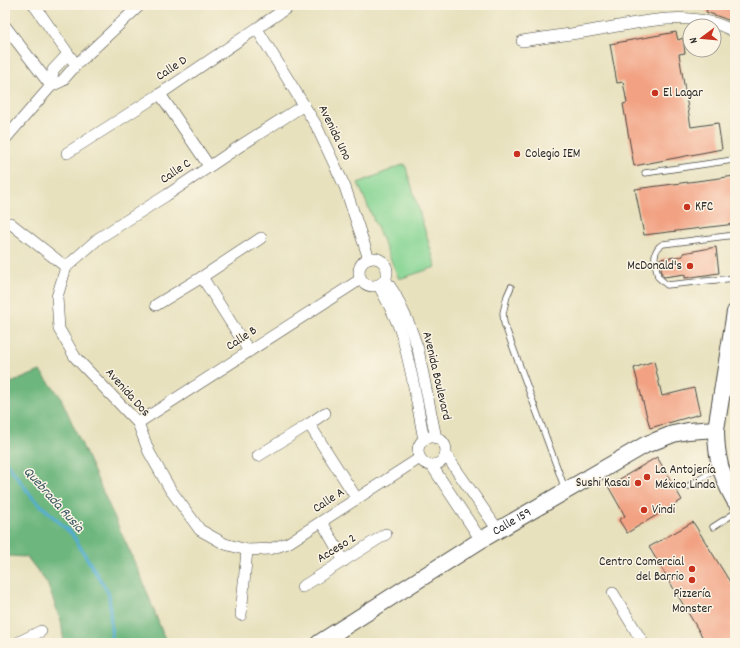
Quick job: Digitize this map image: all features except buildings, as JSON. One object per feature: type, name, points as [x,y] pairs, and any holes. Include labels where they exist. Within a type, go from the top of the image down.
[{"type":"street","points":[[34,5],[76,65]]},
{"type":"street","points":[[5,139],[51,86],[62,81],[76,65],[140,5]]},
{"type":"street","name":"Calle D","points":[[67,153],[160,94],[291,5]]},
{"type":"street","points":[[522,42],[638,22],[673,18],[695,18],[729,28],[735,32]]},
{"type":"street","points":[[5,26],[51,86]]},
{"type":"street","name":"Avenida Uno","points":[[257,29],[316,125],[345,187],[369,259]]},
{"type":"street","points":[[51,86],[53,70],[68,54]]},
{"type":"street","points":[[160,94],[210,166]]},
{"type":"street","name":"Calle C","points":[[66,267],[100,238],[304,105]]},
{"type":"street","points":[[10,223],[66,267]]},
{"type":"street","points":[[156,305],[261,238]]},
{"type":"street","points":[[371,258],[382,261],[387,270],[387,276],[382,282],[373,287],[366,285],[361,279],[359,272],[361,266],[369,259],[371,258]]},
{"type":"street","name":"Avenida Dos","points":[[66,267],[57,297],[59,329],[75,357],[138,423],[149,452],[170,489],[200,530],[225,544],[248,550]]},
{"type":"street","points":[[202,277],[248,351]]},
{"type":"street","name":"Calle B","points":[[138,423],[361,279]]},
{"type":"street","name":"Avenida Boulevard","points":[[382,282],[396,294],[418,349],[436,438]]},
{"type":"street","name":"Avenida Boulevard","points":[[382,282],[401,333],[412,372],[424,440]]},
{"type":"street","points":[[735,312],[716,429],[716,446],[720,467],[727,488],[735,501]]},
{"type":"street","points":[[258,456],[325,413]]},
{"type":"street","points":[[309,424],[357,499]]},
{"type":"street","name":"Calle 159","points":[[319,643],[480,540],[645,446],[673,434],[688,431],[716,429]]},
{"type":"street","points":[[430,437],[436,438],[441,440],[444,444],[446,455],[443,461],[432,466],[425,464],[420,458],[418,452],[419,445],[430,437]]},
{"type":"street","points":[[446,455],[498,530]]},
{"type":"street","name":"Calle A","points":[[248,550],[270,549],[288,543],[420,458]]},
{"type":"street","points":[[432,466],[480,540]]},
{"type":"street","points":[[322,522],[344,561]]},
{"type":"street","name":"Acceso 2","points":[[302,587],[386,534]]},
{"type":"street","points":[[240,615],[248,550]]},
{"type":"street","points":[[613,593],[643,643]]},
{"type":"street","points":[[17,643],[41,631]]},
{"type":"lane","points":[[645,173],[733,160],[735,146]]},
{"type":"lane","points":[[735,235],[663,244],[658,247],[654,256],[658,277],[667,285],[735,278]]},
{"type":"lane","points":[[511,287],[503,313],[504,323],[566,491]]},
{"type":"lane","points":[[689,486],[720,467]]},
{"type":"lane","points":[[713,527],[735,513]]},
{"type":"green space","points":[[405,164],[436,267],[399,279],[358,183]]},
{"type":"green space","points":[[5,348],[11,383],[40,371],[60,396],[142,579],[164,637],[172,643],[64,643],[61,621],[47,583],[27,557],[5,556]]},
{"type":"waterway","name":"Quebrada Rusia","points":[[5,461],[32,497],[72,534],[109,594],[112,643]]},
{"type":"place","name":"El Lagar","points":[[655,93]]},
{"type":"place","name":"Colegio IEM","points":[[517,154]]},
{"type":"place","name":"KFC","points":[[687,207]]},
{"type":"place","name":"McDonald's","points":[[690,266]]},
{"type":"place","name":"La Antojería México Linda","points":[[647,477]]},
{"type":"place","name":"Sushi Kasai","points":[[638,483]]},
{"type":"place","name":"Vindi","points":[[644,510]]},
{"type":"place","name":"Centro Comercial del Barrio","points":[[692,569]]},
{"type":"place","name":"Pizzería Monster","points":[[692,580]]}]
